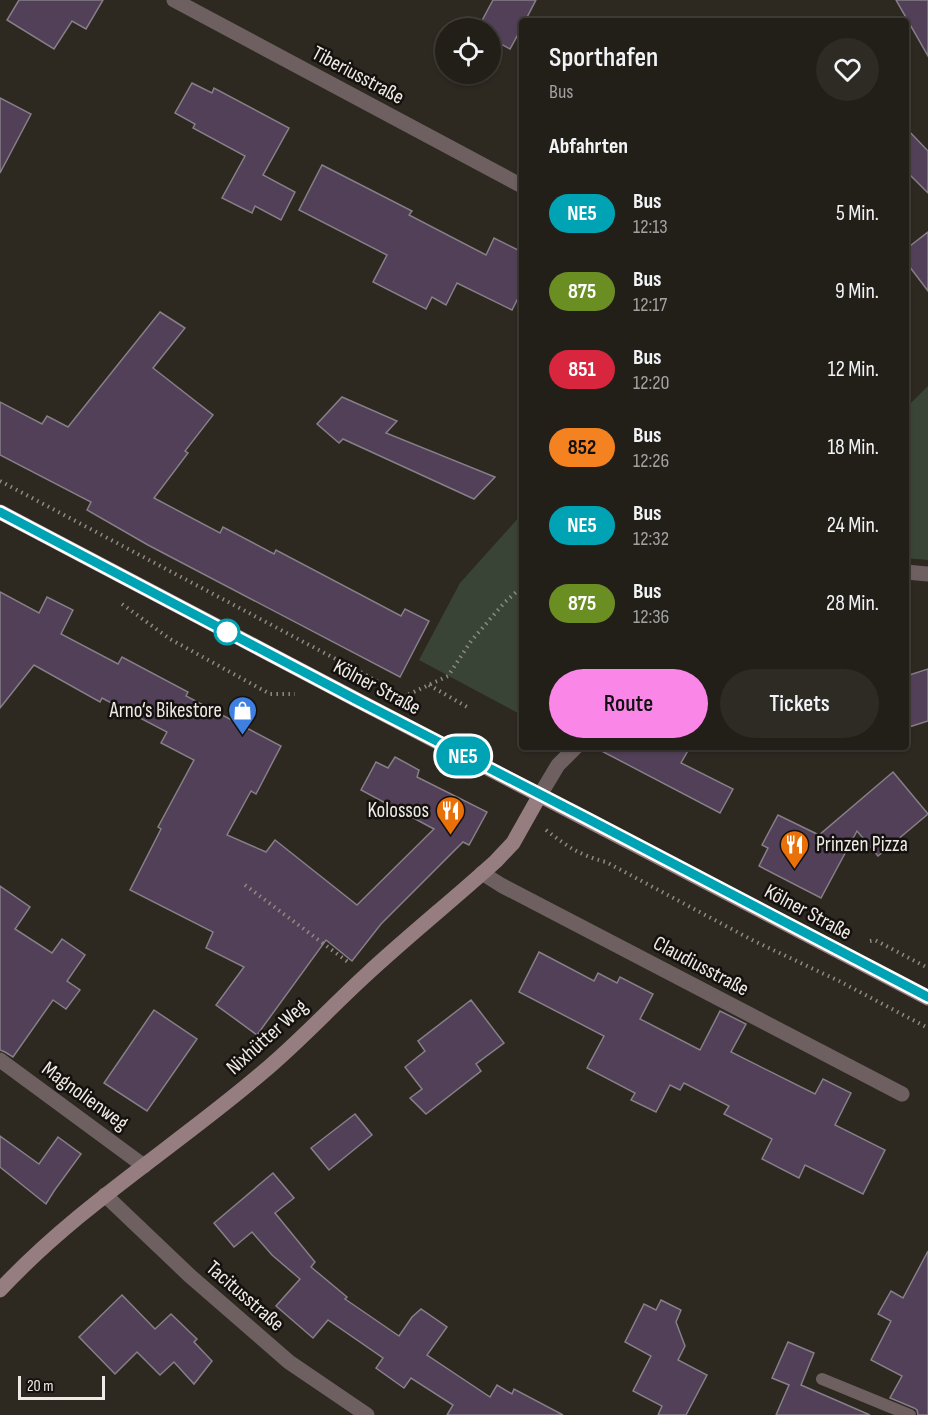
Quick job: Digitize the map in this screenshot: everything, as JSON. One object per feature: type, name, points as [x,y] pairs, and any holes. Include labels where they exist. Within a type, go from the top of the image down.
[{"type":"main road","name":"Kölner Straße","points":[[0,512],[928,998]]},
{"type":"main road","name":"Nixhütter Weg","points":[[0,1290],[46,1245],[105,1195],[264,1072],[365,975],[482,873],[513,843],[540,795]]},
{"type":"street","name":"Tiberiusstraße","points":[[174,0],[519,184]]},
{"type":"street","points":[[909,573],[928,574]]},
{"type":"street","points":[[540,795],[558,765],[573,750]]},
{"type":"street","name":"Claudiusstraße","points":[[482,873],[512,891],[902,1094]]},
{"type":"street","name":"Magnolienweg","points":[[0,1060],[144,1166]]},
{"type":"street","name":"Tacitusstraße","points":[[105,1195],[189,1275],[289,1362],[367,1415]]},
{"type":"lane","points":[[822,1379],[910,1415]]},
{"type":"path","points":[[0,481],[364,674],[403,697],[409,727]]},
{"type":"path","points":[[403,697],[448,676],[471,641],[519,589]]},
{"type":"path","points":[[113,598],[170,639],[270,694],[303,694]]},
{"type":"path","points":[[429,685],[467,707]]},
{"type":"path","points":[[528,816],[570,849],[606,862],[754,941],[839,981],[928,1028]]},
{"type":"path","points":[[245,885],[365,975]]},
{"type":"green space","points":[[928,386],[928,560],[909,558],[909,405]]},
{"type":"green space","points":[[519,517],[519,713],[419,660],[460,583]]},
{"type":"building","points":[[19,0],[103,0],[86,29],[72,21],[54,49],[7,20]]},
{"type":"building","points":[[493,0],[536,0],[527,18],[519,18],[519,32],[510,49],[501,44],[501,18],[483,18]]},
{"type":"building","points":[[896,0],[928,0],[928,56],[909,23],[909,18],[906,18]]},
{"type":"building","points":[[192,83],[212,93],[214,88],[289,128],[263,175],[295,192],[281,220],[255,206],[252,213],[222,198],[245,156],[193,128],[195,124],[175,113]]},
{"type":"building","points":[[0,98],[31,114],[0,173]]},
{"type":"building","points":[[909,131],[928,151],[928,193],[909,174]]},
{"type":"building","points":[[322,165],[412,211],[409,215],[486,255],[494,238],[519,250],[519,296],[512,310],[457,283],[446,305],[432,297],[426,309],[373,282],[387,255],[299,210]]},
{"type":"building","points":[[928,232],[928,291],[909,266],[909,247]]},
{"type":"building","points":[[160,312],[185,328],[153,368],[213,415],[185,451],[188,453],[154,498],[220,533],[223,527],[274,554],[276,550],[401,616],[405,609],[429,621],[400,677],[148,545],[87,510],[91,502],[0,455],[0,402],[42,424],[47,416],[68,427]]},
{"type":"building","points":[[342,397],[397,421],[386,433],[495,477],[474,499],[343,439],[339,443],[317,424]]},
{"type":"building","points":[[0,592],[39,613],[47,597],[73,610],[61,634],[118,664],[122,657],[188,692],[186,696],[281,746],[256,794],[251,791],[227,835],[266,852],[275,840],[357,905],[434,829],[361,790],[376,762],[388,768],[395,757],[419,770],[417,777],[487,812],[469,845],[463,842],[381,924],[352,961],[326,940],[257,1035],[216,1005],[244,967],[206,948],[213,932],[130,890],[161,829],[158,827],[194,760],[161,743],[167,732],[102,698],[100,702],[34,665],[0,708]]},
{"type":"building","points":[[928,669],[928,721],[909,727],[909,675]]},
{"type":"building","points":[[600,750],[688,750],[681,763],[733,789],[720,813]]},
{"type":"building","points":[[893,772],[928,814],[878,856],[857,831],[821,898],[759,866],[768,848],[762,845],[778,815],[819,835]]},
{"type":"building","points":[[0,886],[30,907],[15,929],[52,953],[62,939],[85,955],[67,981],[80,990],[66,1009],[53,1000],[13,1057],[0,1050]]},
{"type":"building","points":[[539,952],[594,981],[598,973],[617,983],[620,977],[653,994],[640,1019],[700,1050],[720,1011],[746,1024],[731,1052],[815,1094],[823,1079],[851,1093],[835,1125],[885,1150],[863,1194],[805,1165],[799,1178],[762,1159],[772,1139],[724,1114],[729,1106],[684,1083],[680,1090],[670,1085],[656,1112],[631,1100],[635,1093],[587,1068],[604,1036],[519,992]]},
{"type":"building","points":[[471,1000],[504,1043],[476,1064],[481,1071],[426,1114],[410,1098],[422,1089],[405,1067],[425,1051],[418,1041]]},
{"type":"building","points":[[154,1010],[197,1039],[147,1111],[104,1083]]},
{"type":"building","points":[[355,1114],[372,1135],[329,1170],[311,1148]]},
{"type":"building","points":[[0,1136],[39,1164],[58,1137],[81,1154],[46,1204],[0,1167]]},
{"type":"building","points":[[273,1173],[294,1198],[275,1213],[315,1262],[311,1267],[347,1297],[345,1299],[399,1336],[412,1317],[421,1309],[447,1327],[427,1355],[490,1397],[497,1385],[512,1394],[514,1389],[563,1415],[447,1415],[453,1405],[411,1378],[404,1388],[376,1368],[383,1358],[328,1320],[313,1338],[276,1306],[300,1279],[272,1255],[252,1232],[234,1247],[214,1223]]},
{"type":"building","points":[[928,1251],[928,1415],[918,1415],[914,1408],[890,1398],[902,1376],[871,1360],[891,1321],[878,1314],[891,1291],[903,1298]]},
{"type":"building","points":[[122,1295],[155,1329],[171,1314],[197,1339],[194,1342],[212,1361],[194,1384],[174,1362],[160,1375],[137,1352],[115,1374],[79,1337]]},
{"type":"building","points":[[661,1300],[681,1310],[676,1322],[685,1346],[678,1360],[707,1375],[686,1415],[658,1415],[662,1406],[633,1391],[651,1356],[625,1342],[644,1304],[656,1310]]},
{"type":"building","points":[[788,1342],[814,1353],[801,1385],[870,1415],[776,1415],[789,1385],[772,1378]]},
{"type":"bus line","name":"NE5","points":[[0,512],[928,997]]},
{"type":"place","name":"Arno‘s Bikestore","points":[[243,736]]},
{"type":"place","name":"Kolossos","points":[[450,836]]},
{"type":"place","name":"Prinzen Pizza","points":[[795,870]]}]
